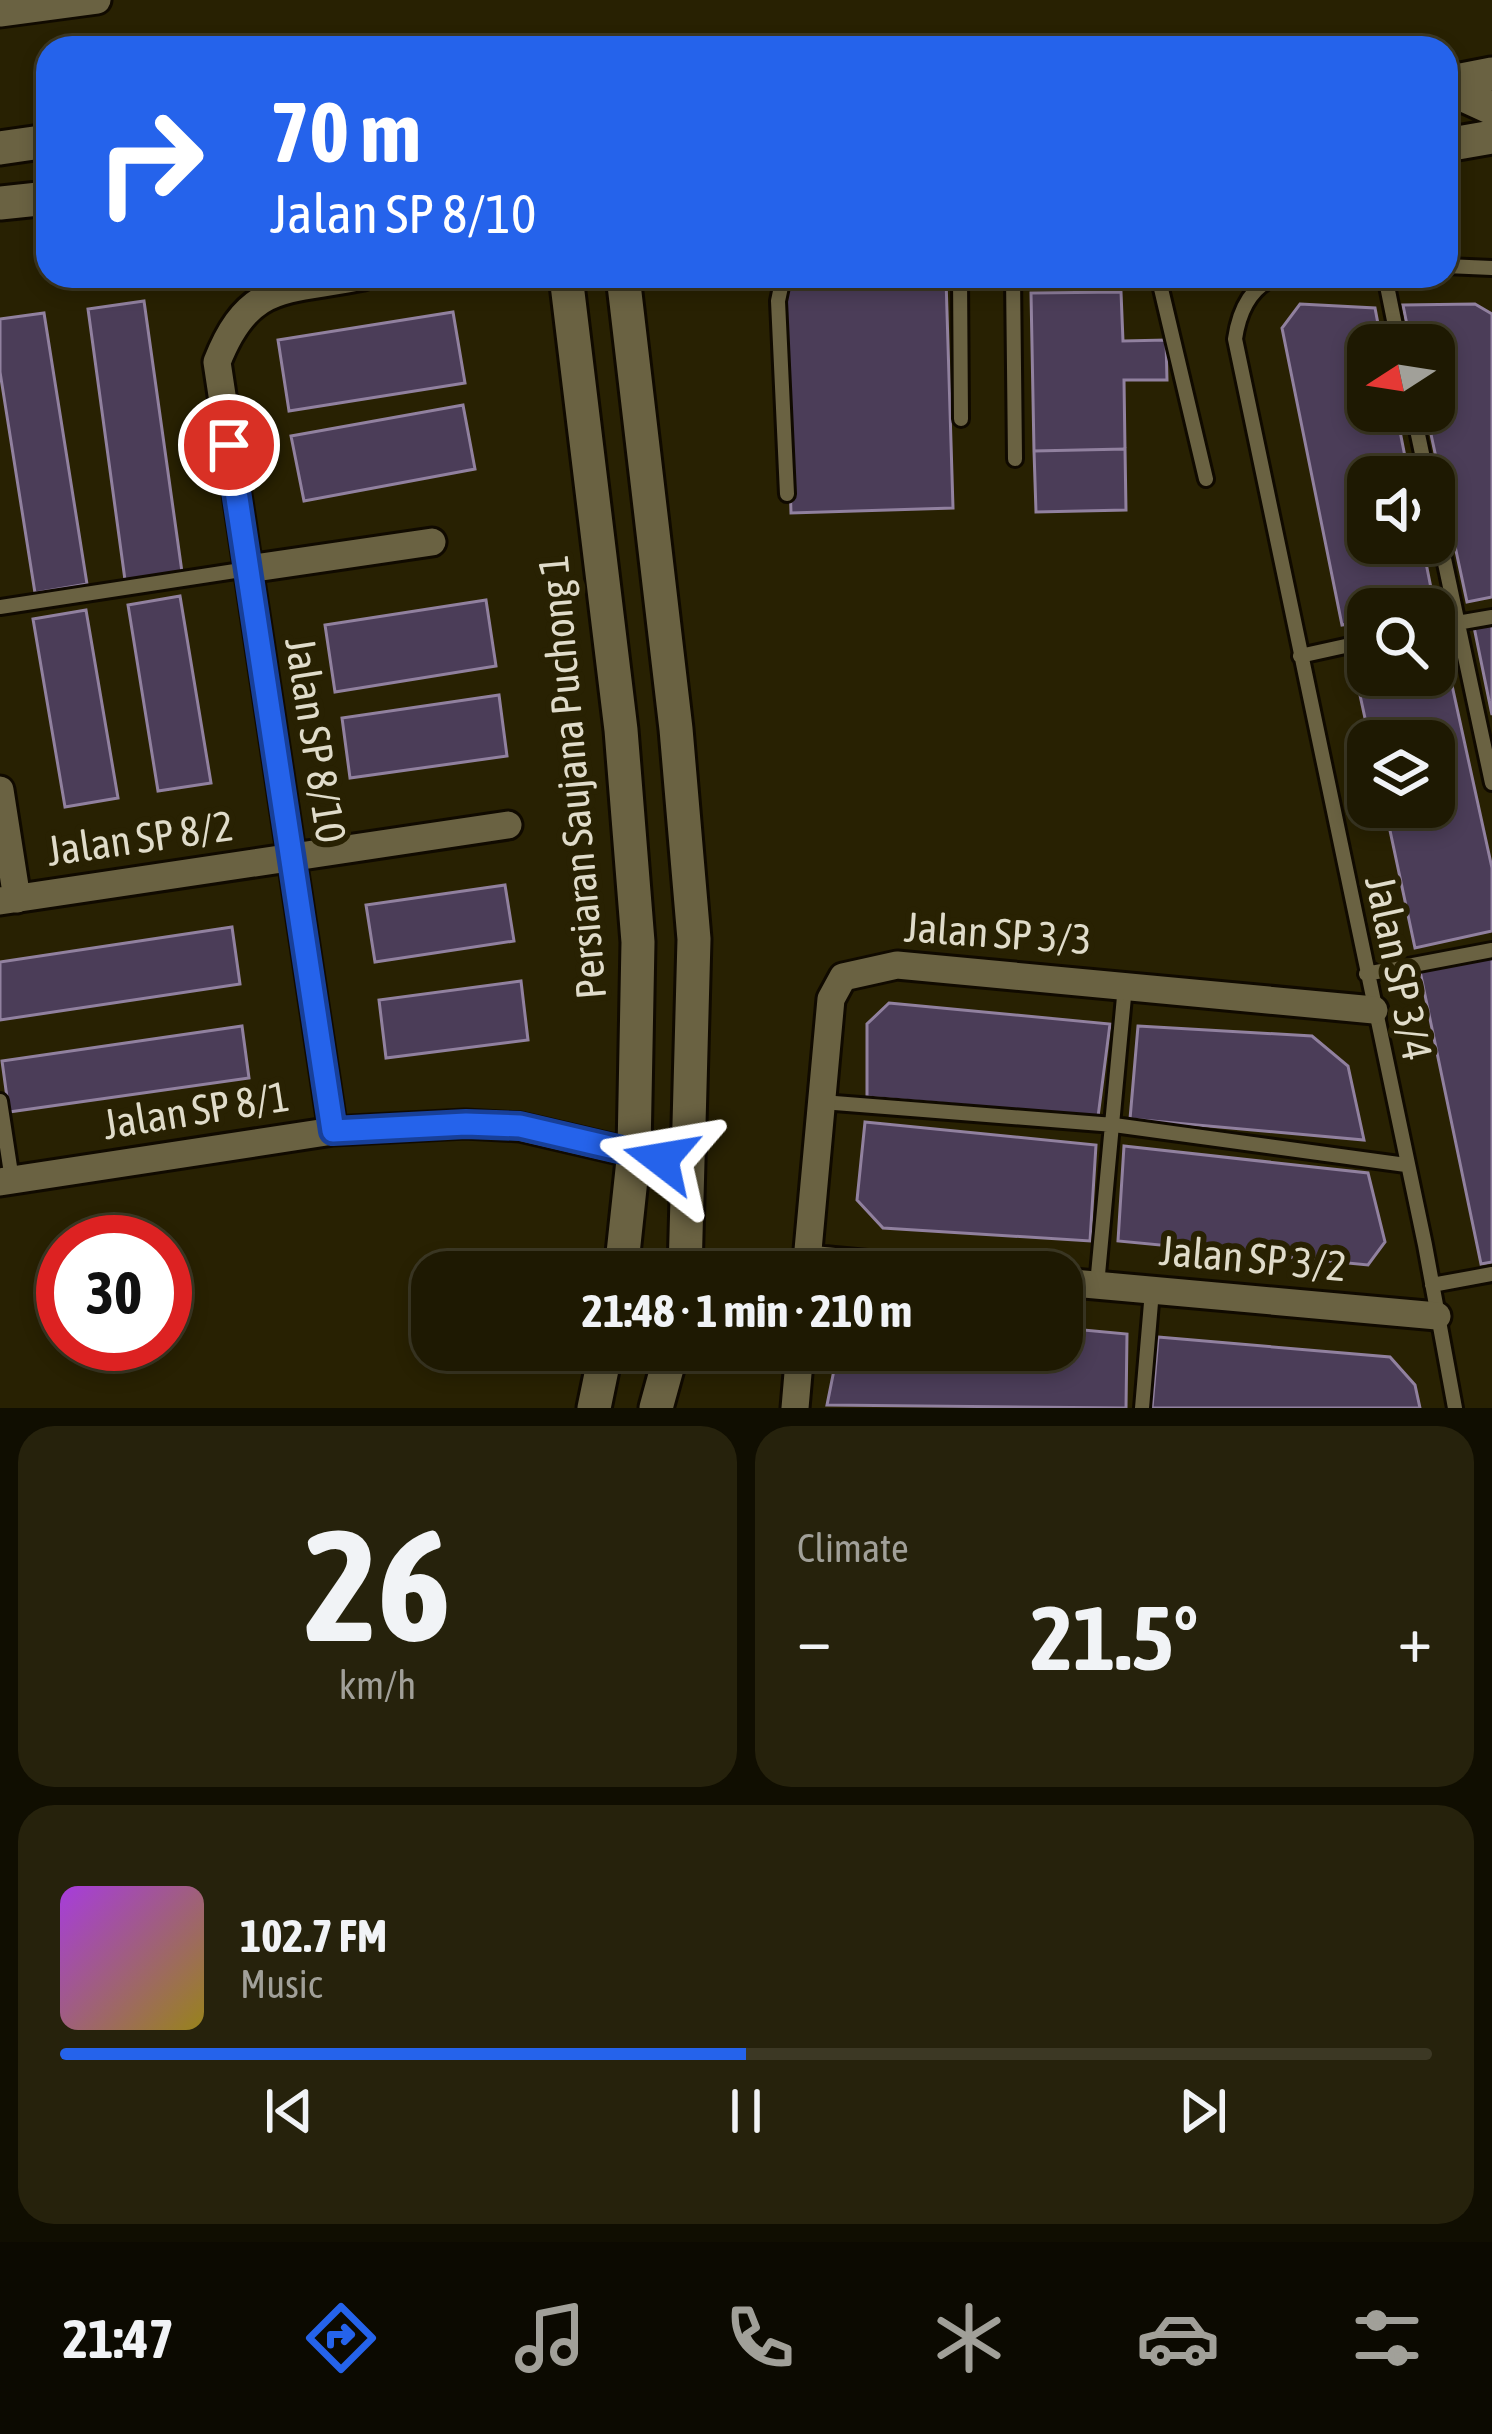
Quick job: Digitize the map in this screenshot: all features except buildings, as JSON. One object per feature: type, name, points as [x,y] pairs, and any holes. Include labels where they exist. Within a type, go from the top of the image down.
[{"type":"street","points":[[0,13],[97,0]]},
{"type":"street","points":[[1458,82],[1492,74]]},
{"type":"street","points":[[1458,91],[1492,108]]},
{"type":"street","points":[[1458,143],[1492,137]]},
{"type":"street","points":[[0,148],[36,142]]},
{"type":"street","points":[[0,203],[36,199]]},
{"type":"street","name":"Jalan SP 8/10","points":[[303,288],[268,295],[248,305],[229,330],[217,362],[333,1131]]},
{"type":"street","name":"Persiaran Saujana Puchong 1","points":[[567,288],[621,730],[638,942],[634,1151],[622,1251]]},
{"type":"street","points":[[624,288],[673,706],[694,939],[686,1251]]},
{"type":"street","points":[[248,569],[432,542]]},
{"type":"street","points":[[0,790],[8,900]]},
{"type":"street","name":"Jalan SP 8/2","points":[[8,900],[508,825]]},
{"type":"street","name":"Jalan SP 3/3","points":[[808,1251],[831,999],[843,977],[897,965],[1374,1010]]},
{"type":"street","name":"Jalan SP 8/1","points":[[6,1181],[333,1131],[466,1124],[520,1126],[688,1166]]},
{"type":"street","name":"Jalan SP 3/2","points":[[1083,1284],[1437,1316]]},
{"type":"street","points":[[594,1408],[602,1371]]},
{"type":"street","points":[[656,1408],[666,1371]]},
{"type":"street","points":[[795,1408],[798,1371]]},
{"type":"lane","points":[[1458,267],[1492,268]]},
{"type":"lane","points":[[781,288],[788,494]]},
{"type":"lane","points":[[960,288],[961,419]]},
{"type":"lane","points":[[1013,288],[1015,459]]},
{"type":"lane","points":[[1161,288],[1207,479]]},
{"type":"lane","name":"Jalan SP 3/4","points":[[1258,288],[1239,315],[1235,339],[1455,1408]]},
{"type":"lane","points":[[1387,288],[1395,324]]},
{"type":"lane","points":[[1445,564],[1492,783]]},
{"type":"lane","points":[[0,607],[248,569]]},
{"type":"lane","points":[[1457,622],[1492,617]]},
{"type":"lane","points":[[1300,656],[1347,646]]},
{"type":"lane","points":[[1366,974],[1492,950]]},
{"type":"lane","points":[[1097,1286],[1126,984]]},
{"type":"lane","points":[[0,1102],[6,1181]]},
{"type":"lane","points":[[822,1102],[1114,1125],[1406,1166]]},
{"type":"lane","points":[[1432,1285],[1492,1274]]},
{"type":"lane","points":[[1142,1408],[1151,1291]]},
{"type":"route","points":[[229,445],[333,1131],[520,1126],[661,1159]]}]
